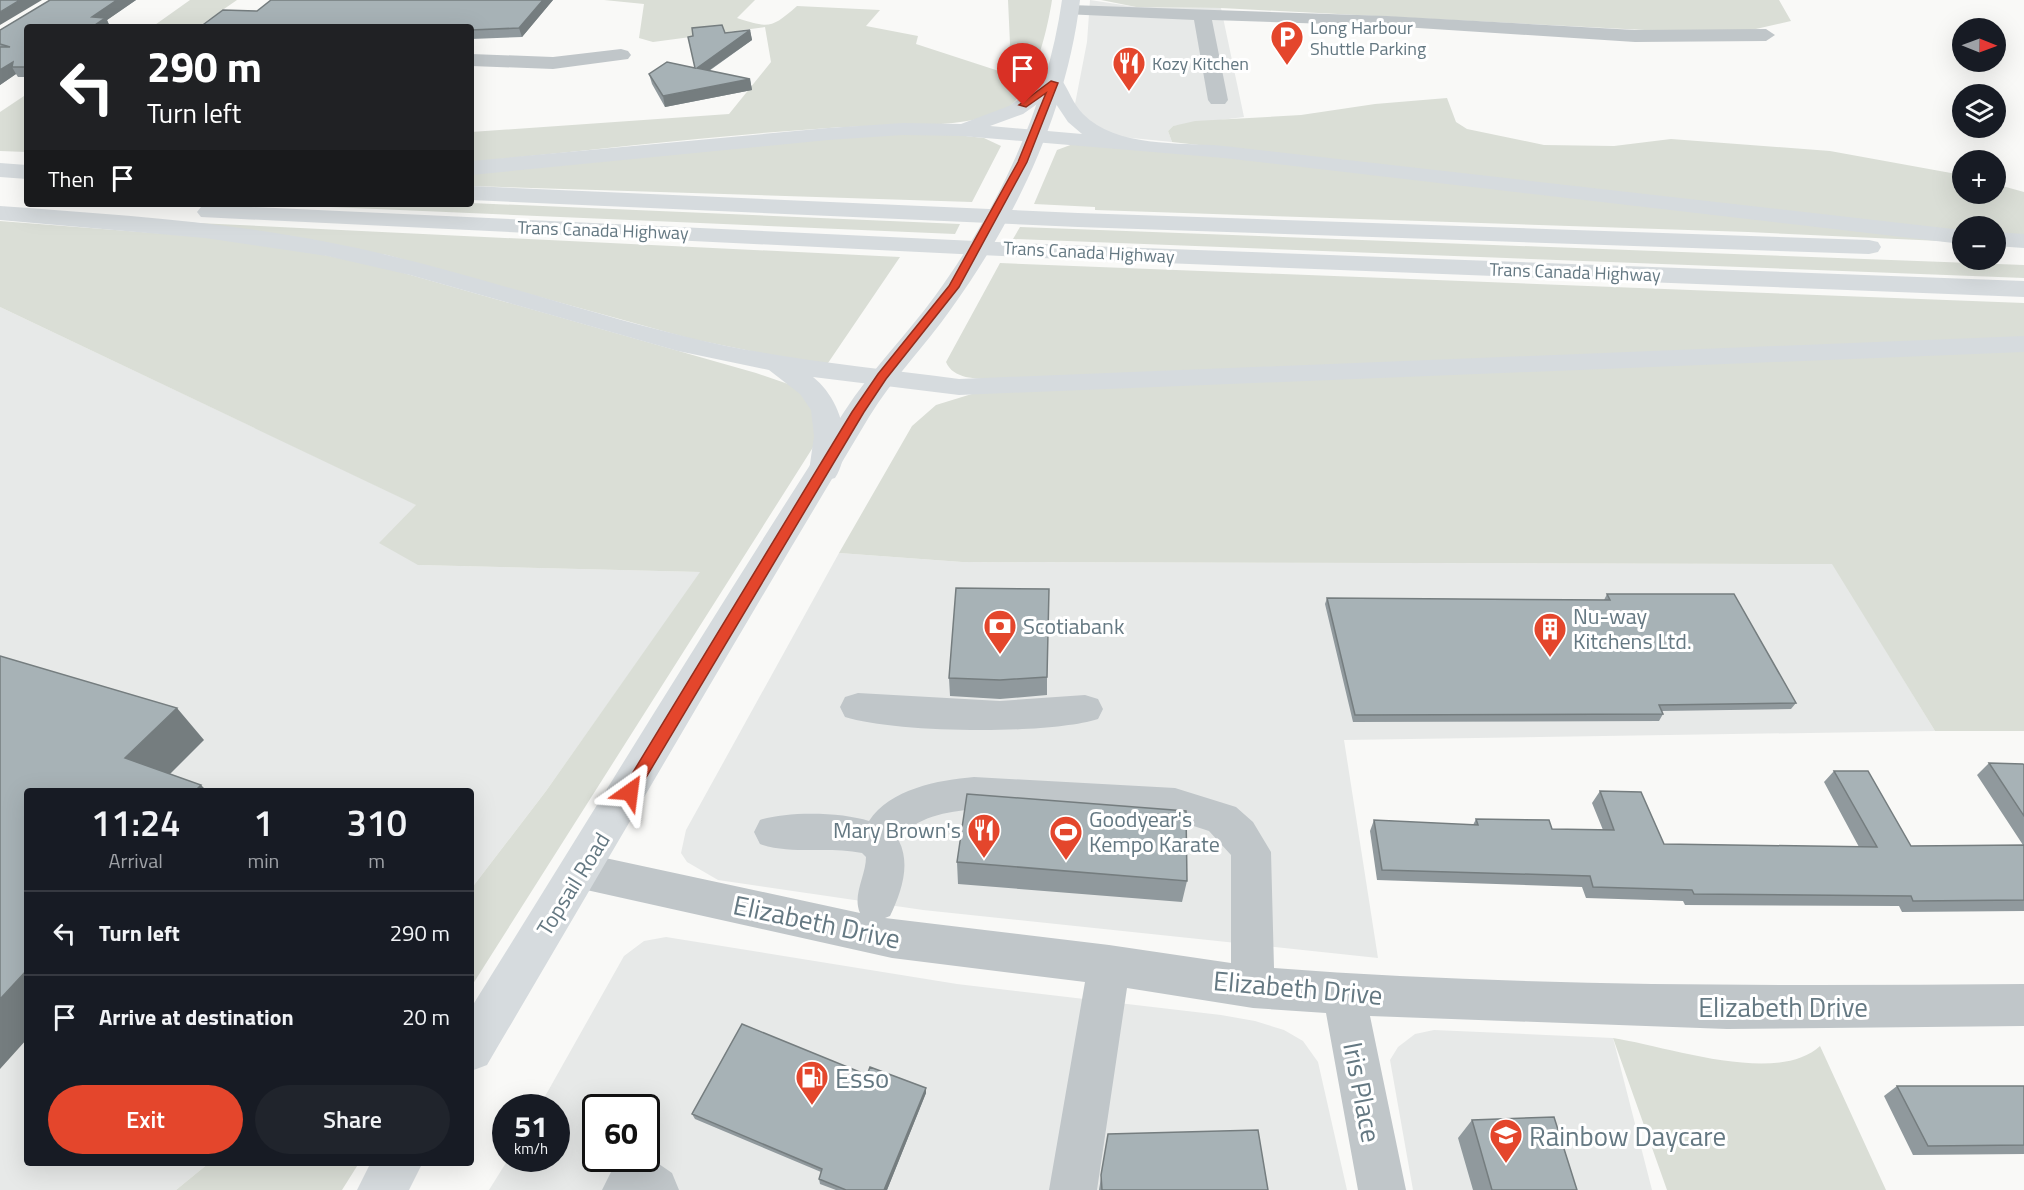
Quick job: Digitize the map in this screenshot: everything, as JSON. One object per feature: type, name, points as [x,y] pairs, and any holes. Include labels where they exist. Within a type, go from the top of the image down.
[{"type":"main road","name":"Topsail Road","points":[[474,1044],[882,377],[954,287],[1008,190],[1034,136],[1054,83],[1071,5]]},
{"type":"main road","points":[[945,129],[1001,117],[1054,83],[1068,110],[1080,124],[1098,134],[1125,142]]},
{"type":"main road","points":[[474,168],[828,134],[945,129],[1125,142],[1952,236]]},
{"type":"main road","points":[[0,161],[24,162]]},
{"type":"main road","points":[[0,170],[24,172]]},
{"type":"main road","name":"Trans Canada Highway","points":[[474,193],[1078,220],[1952,251]]},
{"type":"main road","points":[[0,202],[24,203]]},
{"type":"main road","name":"Trans Canada Highway","points":[[112,207],[1062,252],[2024,289]]},
{"type":"main road","points":[[0,213],[153,225],[326,249],[401,265],[689,346],[774,364],[959,387],[2024,344]]},
{"type":"main road","points":[[2006,240],[2024,241]]},
{"type":"main road","points":[[2006,252],[2024,253]]},
{"type":"main road","points":[[774,364],[797,376],[822,398],[829,433],[824,471]]},
{"type":"main road","points":[[381,1190],[396,1166]]},
{"type":"street","points":[[1071,5],[1635,36],[1766,35]]},
{"type":"street","points":[[1202,13],[1218,100]]},
{"type":"street","points":[[474,60],[553,63],[621,55]]},
{"type":"street","points":[[858,707],[929,714],[1001,716],[1036,716],[1085,709]]},
{"type":"street","points":[[878,841],[891,820],[909,808],[953,795],[974,793],[1175,804],[1222,819],[1239,834],[1251,852],[1253,987]]},
{"type":"street","points":[[774,832],[859,834],[878,841],[884,848],[886,859],[876,903]]},
{"type":"street","name":"Elizabeth Drive","points":[[582,871],[892,939],[1109,965],[1253,987],[1344,994],[1727,1008],[2024,1005]]},
{"type":"street","points":[[1073,1190],[1109,965]]},
{"type":"street","name":"Iris Place","points":[[1344,994],[1382,1190]]},
{"type":"street","points":[[626,1190],[634,1174],[655,1190]]},
{"type":"shaded area","points":[[190,0],[237,0],[202,24],[156,24]]},
{"type":"shaded area","points":[[604,0],[755,0],[737,18],[763,25],[775,23],[797,6],[880,10],[866,26],[918,36],[916,44],[1005,73],[1010,44],[1008,0],[1052,0],[1042,46],[1021,93],[1001,112],[984,118],[941,124],[848,127],[740,135],[474,162],[474,132],[729,114],[771,62],[765,27],[653,42],[639,38],[644,4]]},
{"type":"shaded area","points":[[1090,0],[1136,7],[1221,8],[1244,117],[1173,126],[1168,131],[1172,142],[1122,137],[1102,131],[1078,114],[1075,104],[1087,42]]},
{"type":"shaded area","points":[[1101,0],[1779,0],[1791,21],[1747,31],[1683,32],[1221,8],[1136,7]]},
{"type":"shaded area","points":[[24,96],[24,152],[0,151],[0,112]]},
{"type":"shaded area","points":[[1447,98],[1456,122],[1467,129],[1544,145],[1614,146],[1671,139],[1830,151],[1952,173],[1952,204],[2006,204],[2006,187],[2024,192],[2024,235],[2006,234],[2006,216],[1952,216],[1952,230],[1172,142],[1168,131],[1173,126],[1195,121],[1301,115],[1375,104]]},
{"type":"shaded area","points":[[928,132],[984,138],[1001,146],[972,202],[474,186],[474,172],[783,141]]},
{"type":"shaded area","points":[[1073,144],[1171,151],[1952,242],[1748,232],[1095,210],[1095,207],[1034,204],[1057,150]]},
{"type":"shaded area","points":[[474,203],[960,224],[955,234],[330,207],[474,207]]},
{"type":"shaded area","points":[[0,221],[205,237],[315,253],[386,268],[756,373],[791,385],[812,400],[817,441],[474,982],[474,885],[546,791],[700,572],[418,565],[379,543],[416,505],[0,307]]},
{"type":"shaded area","points":[[176,222],[900,257],[828,363],[810,363],[692,339],[387,255]]},
{"type":"shaded area","points":[[1020,227],[1952,262],[1952,270],[2006,270],[2006,264],[2024,265],[2024,278],[1013,239]]},
{"type":"shaded area","points":[[1000,263],[2024,303],[2024,338],[993,379],[959,375],[949,368],[946,362]]},
{"type":"shaded area","points":[[0,307],[417,505],[418,565],[701,572],[546,791],[474,885],[474,788],[24,788],[24,1166],[205,1166],[176,1190],[0,1190]]},
{"type":"shaded area","points":[[2024,349],[2024,731],[1935,731],[1832,564],[962,562],[839,553],[912,426],[936,405],[975,393]]},
{"type":"shaded area","points":[[839,553],[962,562],[1833,564],[1935,731],[1344,740],[1378,958],[923,910],[718,880],[687,862],[681,853],[686,830]]},
{"type":"shaded area","points":[[666,937],[957,984],[1221,1015],[1255,1021],[1284,1030],[1303,1041],[1318,1062],[1347,1190],[489,1190],[500,1172],[570,1172],[570,1094],[546,1094],[624,956],[644,941]]},
{"type":"shaded area","points":[[1434,1030],[1613,1038],[1652,1190],[1413,1190],[1390,1060],[1398,1047],[1415,1034]]},
{"type":"shaded area","points":[[1613,1038],[1690,1055],[1750,1063],[1777,1063],[1801,1057],[1820,1046],[1886,1190],[1667,1190]]},
{"type":"shaded area","points":[[205,1166],[357,1166],[342,1190],[176,1190]]},
{"type":"building","points":[[0,0],[20,0],[0,12]]},
{"type":"building","points":[[50,0],[117,0],[92,17],[105,18],[96,24],[24,24],[24,67],[12,67],[13,62],[0,70],[0,47],[10,47],[0,44],[0,30]]},
{"type":"building","points":[[271,0],[543,0],[519,28],[474,30],[474,24],[204,24],[223,10],[257,11]]},
{"type":"building","points":[[722,25],[725,33],[750,30],[697,68],[750,79],[663,96],[649,74],[667,62],[695,68],[688,37],[693,36],[692,28]]},
{"type":"building","name":"Scotiabank","points":[[956,588],[1049,589],[1047,677],[1000,680],[949,678]]},
{"type":"building","name":"Nu-way Kitchens Ltd.","points":[[1607,594],[1734,594],[1796,703],[1659,705],[1663,714],[1355,715],[1327,598],[1610,600]]},
{"type":"building","points":[[0,656],[177,708],[125,758],[201,785],[198,788],[24,788],[24,973],[0,999]]},
{"type":"building","points":[[1989,763],[2024,765],[2024,816]]},
{"type":"building","points":[[1834,771],[1868,771],[1911,846],[2024,845],[2024,900],[1913,901],[1911,896],[1694,894],[1692,890],[1593,887],[1590,876],[1382,870],[1374,820],[1478,825],[1476,819],[1549,820],[1552,829],[1614,830],[1600,791],[1641,792],[1664,844],[1877,847]]},
{"type":"building","points":[[967,794],[1186,811],[1187,881],[957,862]]},
{"type":"building","name":"Esso","points":[[742,1024],[867,1075],[870,1067],[926,1088],[884,1190],[846,1190],[819,1179],[822,1169],[692,1114]]},
{"type":"building","points":[[1897,1086],[2024,1086],[2024,1145],[1928,1146]]},
{"type":"building","points":[[1554,1117],[1577,1190],[1492,1190],[1472,1120]]},
{"type":"building","points":[[1258,1130],[1268,1190],[1102,1190],[1101,1175],[1108,1134]]},
{"type":"place","name":"Long Harbour Shuttle Parking","points":[[1287,66]]},
{"type":"place","name":"Kozy Kitchen","points":[[1129,92]]},
{"type":"place","name":"Scotiabank","points":[[1000,655]]},
{"type":"place","name":"Nu-way Kitchens Ltd.","points":[[1550,658]]},
{"type":"place","name":"Mary Brown's","points":[[984,859]]},
{"type":"place","name":"Goodyear's Kempo Karate","points":[[1066,861]]},
{"type":"place","name":"Esso","points":[[812,1106]]},
{"type":"place","name":"Rainbow Daycare","points":[[1506,1164]]},
{"type":"route","points":[[630,792],[858,412],[882,377],[954,287],[1029,149],[1054,83],[1023,105]]}]
